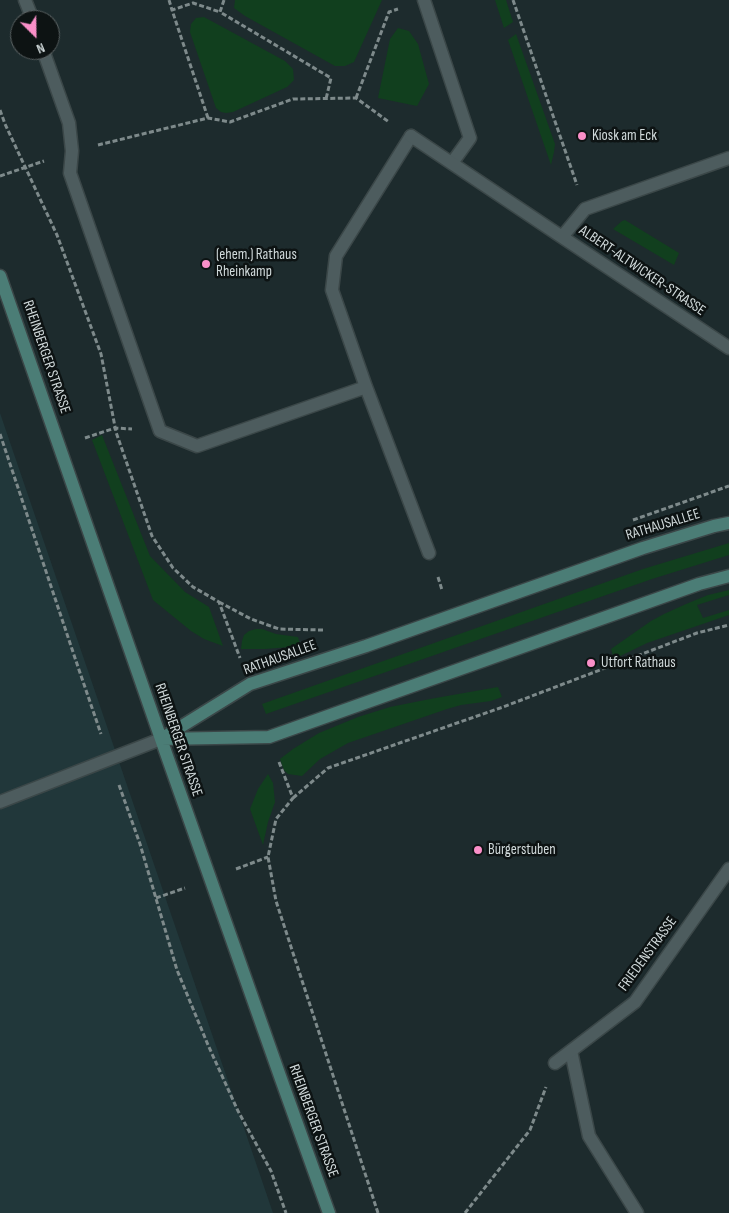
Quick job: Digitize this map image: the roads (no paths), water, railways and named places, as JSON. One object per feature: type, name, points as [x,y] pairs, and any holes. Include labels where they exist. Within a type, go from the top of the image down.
[{"type":"street","points":[[424,0],[470,138],[452,163]]},
{"type":"street","points":[[47,60],[69,123],[72,151],[70,173],[160,431],[197,446],[366,387],[429,553]]},
{"type":"street","name":"ALBERT-ALTWICKER-STRASSE","points":[[366,387],[332,290],[336,256],[411,136],[729,348]]},
{"type":"street","name":"ALBERT-ALTWICKER-STRASSE","points":[[562,237],[585,209],[729,158]]},
{"type":"street","name":"RHEINBERGER STRASSE","points":[[0,276],[329,1213]]},
{"type":"street","name":"RATHAUSALLEE","points":[[161,739],[250,684],[366,646],[643,548],[729,523]]},
{"type":"street","points":[[0,802],[161,739],[269,738],[690,587],[729,576]]},
{"type":"street","name":"FRIEDENSTRASSE","points":[[554,1063],[635,1002],[729,870]]},
{"type":"street","points":[[571,1051],[589,1136],[637,1213]]},
{"type":"place","name":"Kiosk am Eck","points":[[582,136]]},
{"type":"place","name":"(ehem.) Rathaus Rheinkamp","points":[[206,264]]},
{"type":"place","name":"Utfort Rathaus","points":[[591,663]]},
{"type":"place","name":"Bürgerstuben","points":[[478,850]]}]
